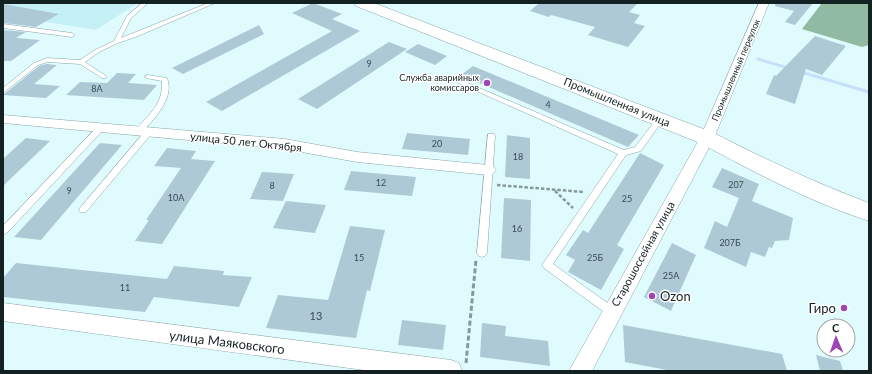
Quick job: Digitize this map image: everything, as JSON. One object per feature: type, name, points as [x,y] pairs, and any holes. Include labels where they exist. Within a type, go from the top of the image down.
[{"type":"street","name":"Промышленная улица","points":[[361,3],[660,118],[707,138],[808,187],[869,212]]},
{"type":"street","name":"Промышленный переулок","points":[[707,138],[764,3]]},
{"type":"street","name":"улица 50 лет Октября","points":[[3,119],[285,144],[487,177]]},
{"type":"street","name":"Старошоссейная улица","points":[[580,371],[707,138]]},
{"type":"street","name":"улица Маяковского","points":[[3,312],[451,371]]},
{"type":"lane","points":[[116,42],[129,17],[145,3]]},
{"type":"lane","points":[[81,62],[97,51],[116,42],[136,36],[212,3]]},
{"type":"lane","points":[[3,26],[72,36]]},
{"type":"lane","points":[[3,91],[41,61],[53,59],[81,62],[104,77]]},
{"type":"lane","points":[[84,210],[144,132],[160,106],[166,90],[165,78],[148,77]]},
{"type":"lane","points":[[456,80],[623,153],[638,149],[660,118]]},
{"type":"lane","points":[[3,232],[101,128]]},
{"type":"lane","points":[[482,253],[491,136]]},
{"type":"lane","points":[[612,312],[547,265],[623,153]]},
{"type":"path","points":[[487,177],[554,191],[596,193]]},
{"type":"path","points":[[554,191],[581,215]]},
{"type":"path","points":[[465,371],[477,259],[482,253]]},
{"type":"shaded area","points":[[3,3],[138,3],[96,30],[3,15]]},
{"type":"green space","points":[[822,3],[869,3],[869,45],[862,47],[802,29]]},
{"type":"building","points":[[313,3],[342,14],[332,19],[360,31],[222,111],[206,102],[332,31],[292,13]]},
{"type":"building","points":[[539,3],[638,3],[629,12],[640,15],[634,23],[645,26],[628,47],[588,35],[595,27],[551,15],[549,17],[530,11]]},
{"type":"building","points":[[776,3],[813,3],[795,25],[785,22],[794,11],[775,6]]},
{"type":"building","points":[[3,4],[59,14],[36,27],[3,23]]},
{"type":"building","points":[[259,25],[264,34],[183,74],[172,68]]},
{"type":"building","points":[[3,30],[26,32],[16,38],[40,40],[11,61],[3,61]]},
{"type":"building","points":[[815,36],[846,46],[822,75],[806,69],[795,104],[766,94],[774,75],[776,76]]},
{"type":"building","points":[[389,42],[407,49],[317,109],[298,99]]},
{"type":"building","points":[[418,44],[447,56],[435,65],[405,52]]},
{"type":"building","points":[[46,64],[57,65],[34,84],[60,86],[46,98],[3,95],[39,66]]},
{"type":"building","points":[[473,66],[639,135],[628,147],[461,75]]},
{"type":"building","points":[[117,73],[136,74],[128,83],[157,85],[144,100],[66,95],[80,82],[107,83]]},
{"type":"building","points":[[407,133],[470,139],[468,155],[402,149]]},
{"type":"building","points":[[507,135],[530,138],[530,179],[505,177]]},
{"type":"building","points":[[26,138],[50,141],[3,186],[3,159]]},
{"type":"building","points":[[100,143],[122,145],[41,240],[14,237]]},
{"type":"building","points":[[167,148],[196,151],[191,159],[215,161],[162,244],[135,241],[149,220],[146,220],[181,168],[154,166]]},
{"type":"building","points":[[640,153],[664,165],[617,245],[624,249],[601,290],[568,272],[575,260],[566,255],[583,230],[588,233]]},
{"type":"building","points":[[722,168],[759,184],[752,201],[793,218],[789,240],[775,241],[772,248],[769,247],[765,257],[751,252],[746,267],[704,248],[715,221],[727,227],[739,198],[712,187]]},
{"type":"building","points":[[351,171],[416,177],[412,196],[344,190]]},
{"type":"building","points":[[262,172],[294,174],[283,201],[250,199]]},
{"type":"building","points":[[504,198],[531,200],[530,261],[501,258]]},
{"type":"building","points":[[286,201],[326,205],[315,233],[273,228]]},
{"type":"building","points":[[350,226],[385,230],[370,291],[367,290],[356,338],[266,328],[278,295],[328,300]]},
{"type":"building","points":[[672,243],[696,255],[671,311],[644,297]]},
{"type":"building","points":[[16,263],[167,279],[174,266],[224,271],[223,275],[252,277],[239,307],[154,297],[145,312],[3,297],[3,278]]},
{"type":"building","points":[[402,320],[446,325],[443,350],[398,345]]},
{"type":"building","points":[[482,323],[506,326],[505,336],[548,341],[550,366],[480,357]]},
{"type":"building","points":[[623,325],[782,354],[787,371],[672,371],[625,362]]},
{"type":"building","points":[[817,358],[828,358],[840,361],[843,371],[820,371]]},
{"type":"waterway","points":[[758,59],[788,68]]},
{"type":"waterway","points":[[801,72],[869,92]]},
{"type":"place","name":"Служба аварийных комиссаров","points":[[487,83]]},
{"type":"place","name":"Ozon","points":[[652,296]]},
{"type":"place","name":"Гиро","points":[[844,308]]}]
